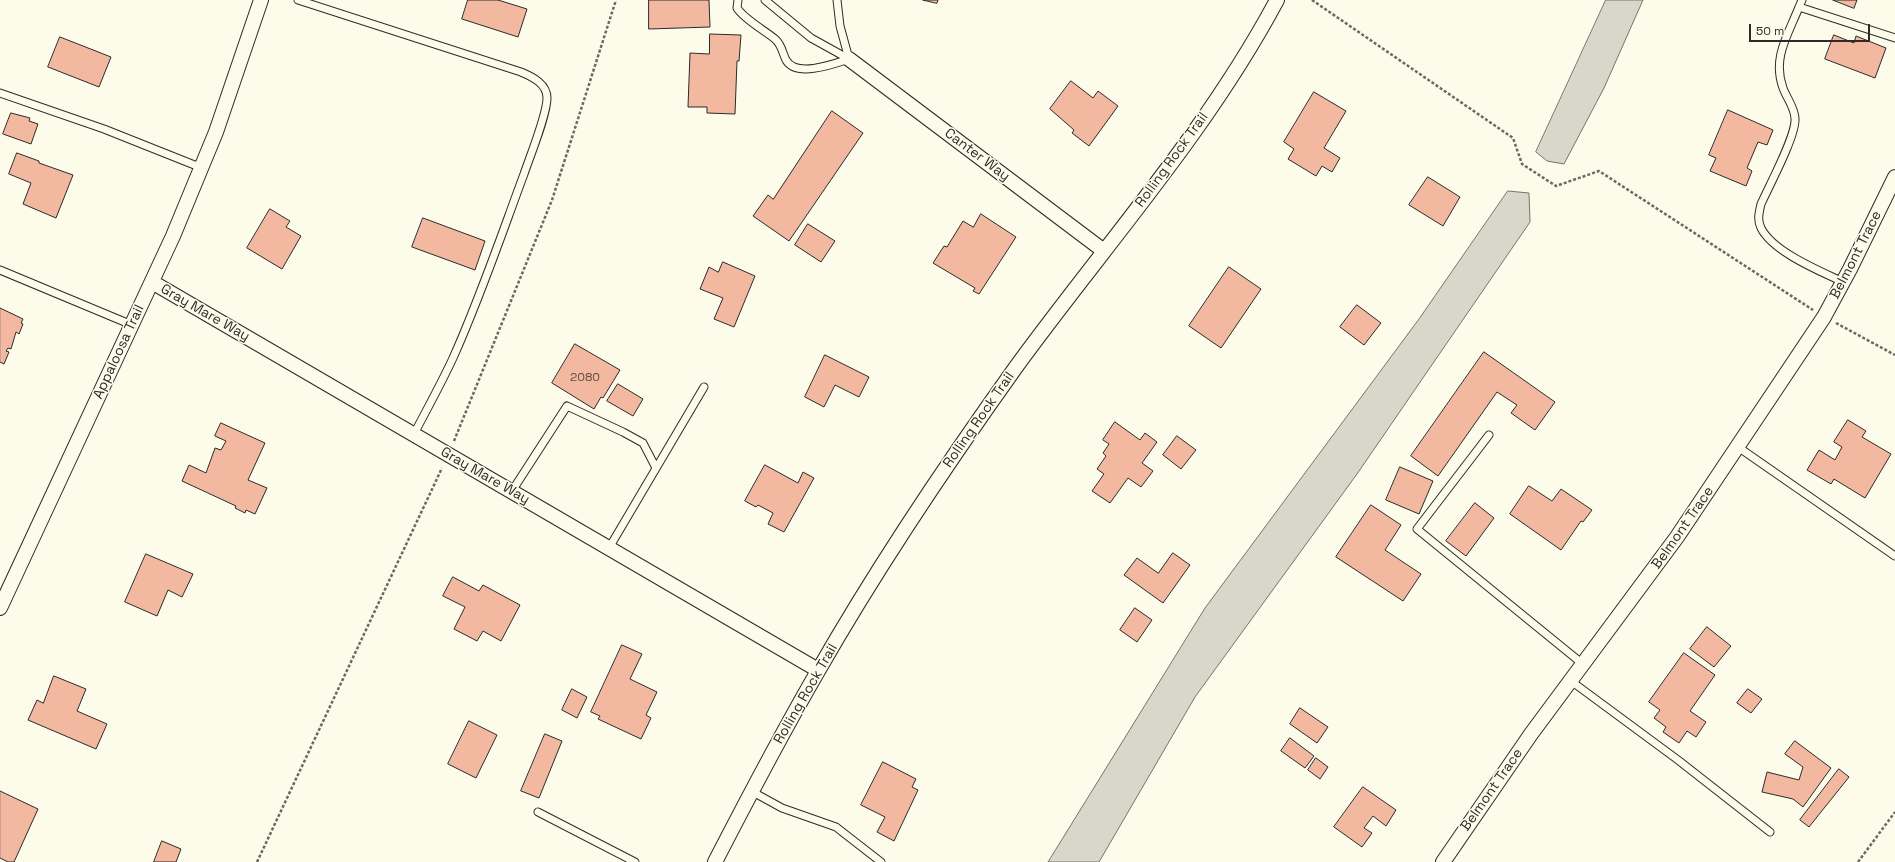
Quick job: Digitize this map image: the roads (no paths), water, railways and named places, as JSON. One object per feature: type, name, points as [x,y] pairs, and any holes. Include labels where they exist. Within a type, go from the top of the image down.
[{"type":"street","name":"Appaloosa Trail","points":[[0,608],[152,282],[202,168],[234,83],[261,0]]},
{"type":"street","name":"Rolling Rock Trail","points":[[715,862],[818,670],[880,568],[943,472],[1017,367],[1193,134],[1233,74],[1277,0]]},
{"type":"street","name":"Canter Way","points":[[849,59],[1104,251]]},
{"type":"street","name":"Belmont Trace","points":[[1443,862],[1527,740],[1584,665],[1677,537],[1824,317],[1895,177]]},
{"type":"street","name":"Gray Mare Way","points":[[152,282],[818,670]]},
{"type":"lane","points":[[298,0],[521,72],[533,77],[542,84],[546,91],[547,99],[542,122],[495,253],[453,359],[414,434]]},
{"type":"lane","points":[[738,0],[737,8],[741,14],[748,17],[779,43],[787,60],[793,67],[800,70],[826,66],[849,59]]},
{"type":"lane","points":[[765,0],[811,38],[849,59]]},
{"type":"lane","points":[[837,0],[840,26],[849,59]]},
{"type":"lane","points":[[1802,0],[1779,55],[1778,72],[1783,89],[1792,106],[1796,120],[1792,136],[1761,204],[1758,216],[1761,227],[1767,237],[1778,246],[1812,268],[1843,282]]},
{"type":"lane","points":[[1799,7],[1895,38]]},
{"type":"lane","points":[[0,93],[104,129],[202,168]]},
{"type":"lane","points":[[0,270],[132,325]]},
{"type":"lane","points":[[609,548],[704,387]]},
{"type":"lane","points":[[512,492],[567,406],[643,443],[656,468]]},
{"type":"lane","points":[[1489,435],[1417,530],[1584,665]]},
{"type":"lane","points":[[1738,447],[1895,556]]},
{"type":"lane","points":[[1571,681],[1678,760],[1770,832]]},
{"type":"lane","points":[[752,791],[782,808],[836,826],[881,862]]},
{"type":"lane","points":[[538,812],[635,862]]}]
